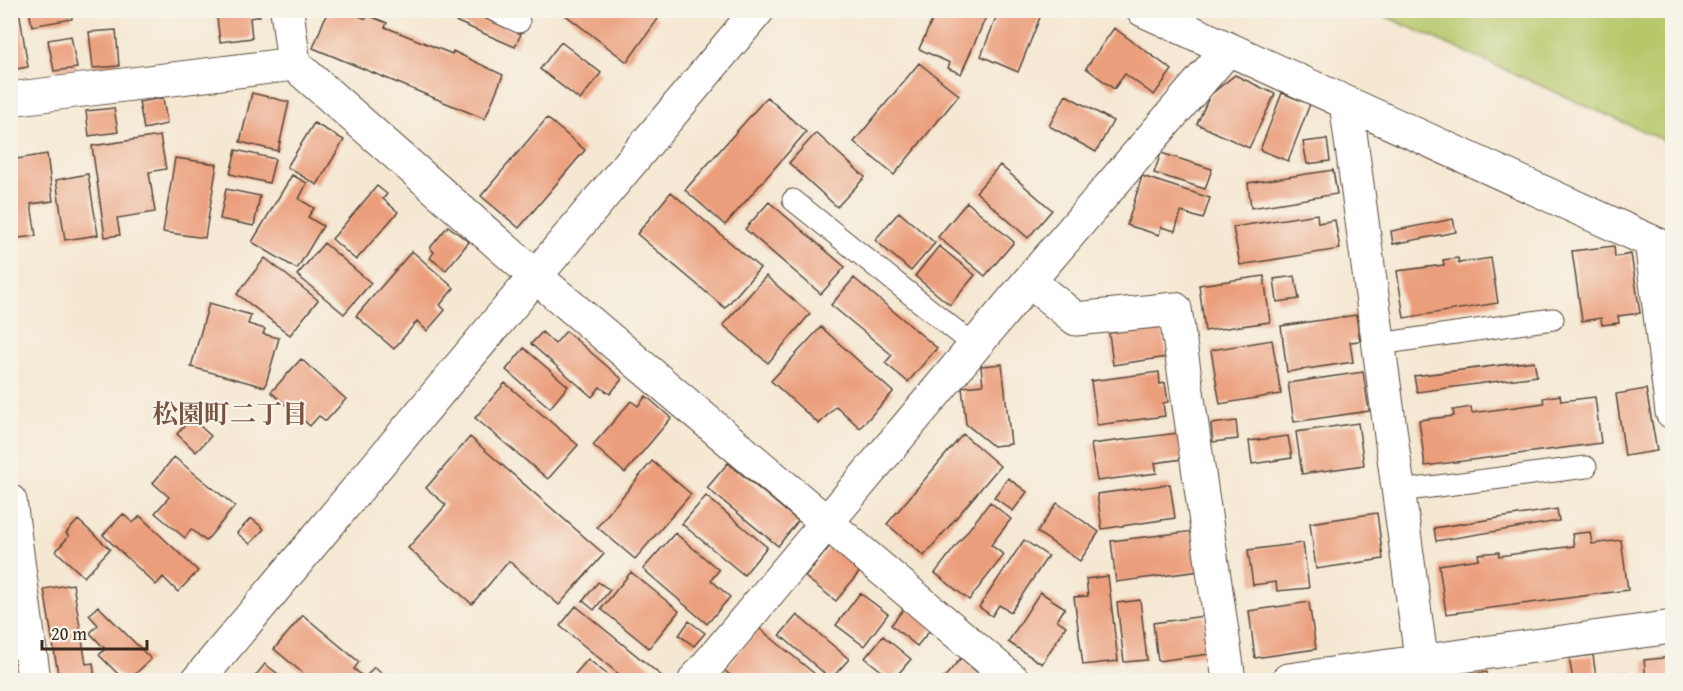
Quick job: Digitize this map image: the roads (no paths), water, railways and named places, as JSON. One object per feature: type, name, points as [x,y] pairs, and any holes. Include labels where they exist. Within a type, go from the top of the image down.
[{"type":"street","points":[[287,10],[294,64],[535,276],[1013,681]]},
{"type":"street","points":[[198,681],[275,592],[758,10]]},
{"type":"street","points":[[1143,10],[1662,246],[1672,412]]},
{"type":"street","points":[[698,679],[1029,281],[1228,50]]},
{"type":"street","points":[[10,99],[294,64]]},
{"type":"street","points":[[1346,103],[1423,671]]},
{"type":"street","points":[[1029,281],[1076,319],[1175,309],[1229,681]]},
{"type":"street","points":[[10,501],[34,681]]},
{"type":"street","points":[[1288,681],[1423,671],[1672,627]]},
{"type":"lane","points":[[493,10],[519,22]]},
{"type":"lane","points":[[793,200],[975,346]]},
{"type":"lane","points":[[1379,344],[1553,319]]},
{"type":"lane","points":[[1399,491],[1586,467]]},
{"type":"district","name":"松園町二丁目","points":[[230,413]]}]
